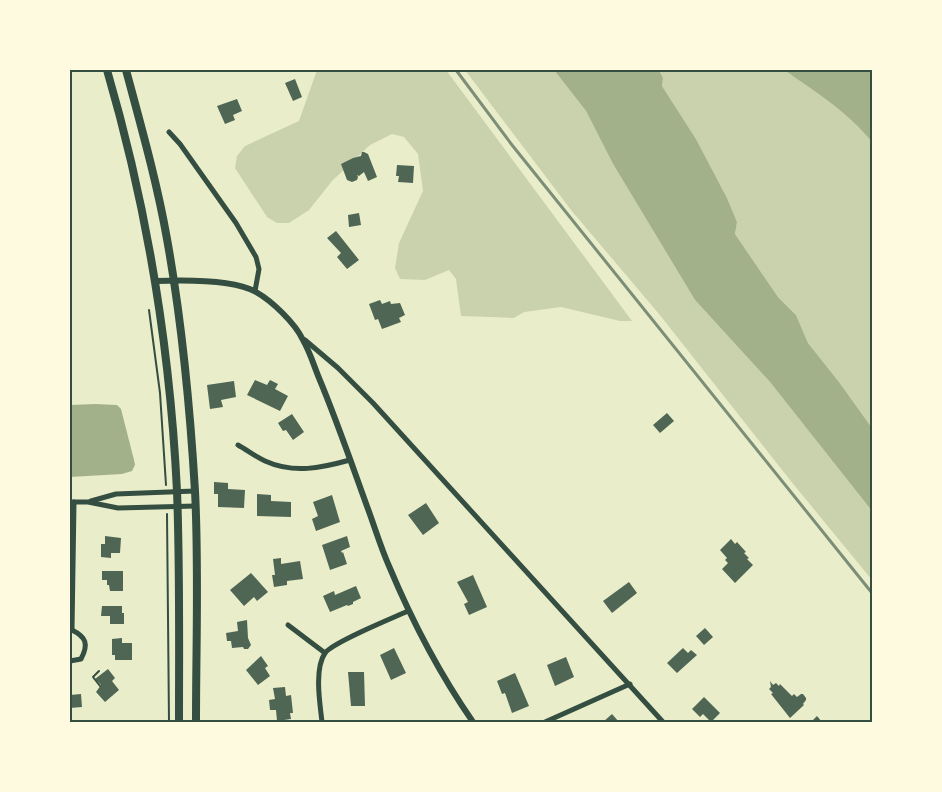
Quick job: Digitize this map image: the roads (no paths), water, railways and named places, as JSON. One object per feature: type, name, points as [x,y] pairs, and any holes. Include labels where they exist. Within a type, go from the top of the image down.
[{"type":"main road","points":[[107,70],[124,129],[142,206],[156,281],[164,342],[177,491],[179,722]]},
{"type":"main road","points":[[126,70],[159,197],[174,280],[186,373],[196,506],[196,722]]},
{"type":"street","points":[[170,132],[236,224],[256,256],[259,269],[255,291]]},
{"type":"street","points":[[156,281],[208,282],[233,285],[255,291],[286,317],[303,339],[338,368],[373,403],[664,722]]},
{"type":"street","points":[[303,339],[388,564],[408,611],[456,698],[473,722]]},
{"type":"street","points":[[238,444],[264,461],[290,469],[318,469],[350,460]]},
{"type":"street","points":[[88,502],[116,494],[195,490]]},
{"type":"street","points":[[70,661],[81,659],[86,650],[81,634],[71,630],[72,502],[88,502],[118,508],[196,506]]},
{"type":"street","points":[[322,722],[319,671],[325,653],[344,641],[408,611]]},
{"type":"street","points":[[288,625],[325,653]]},
{"type":"street","points":[[545,722],[630,684]]},
{"type":"railway","points":[[456,70],[512,145],[872,593]]}]
